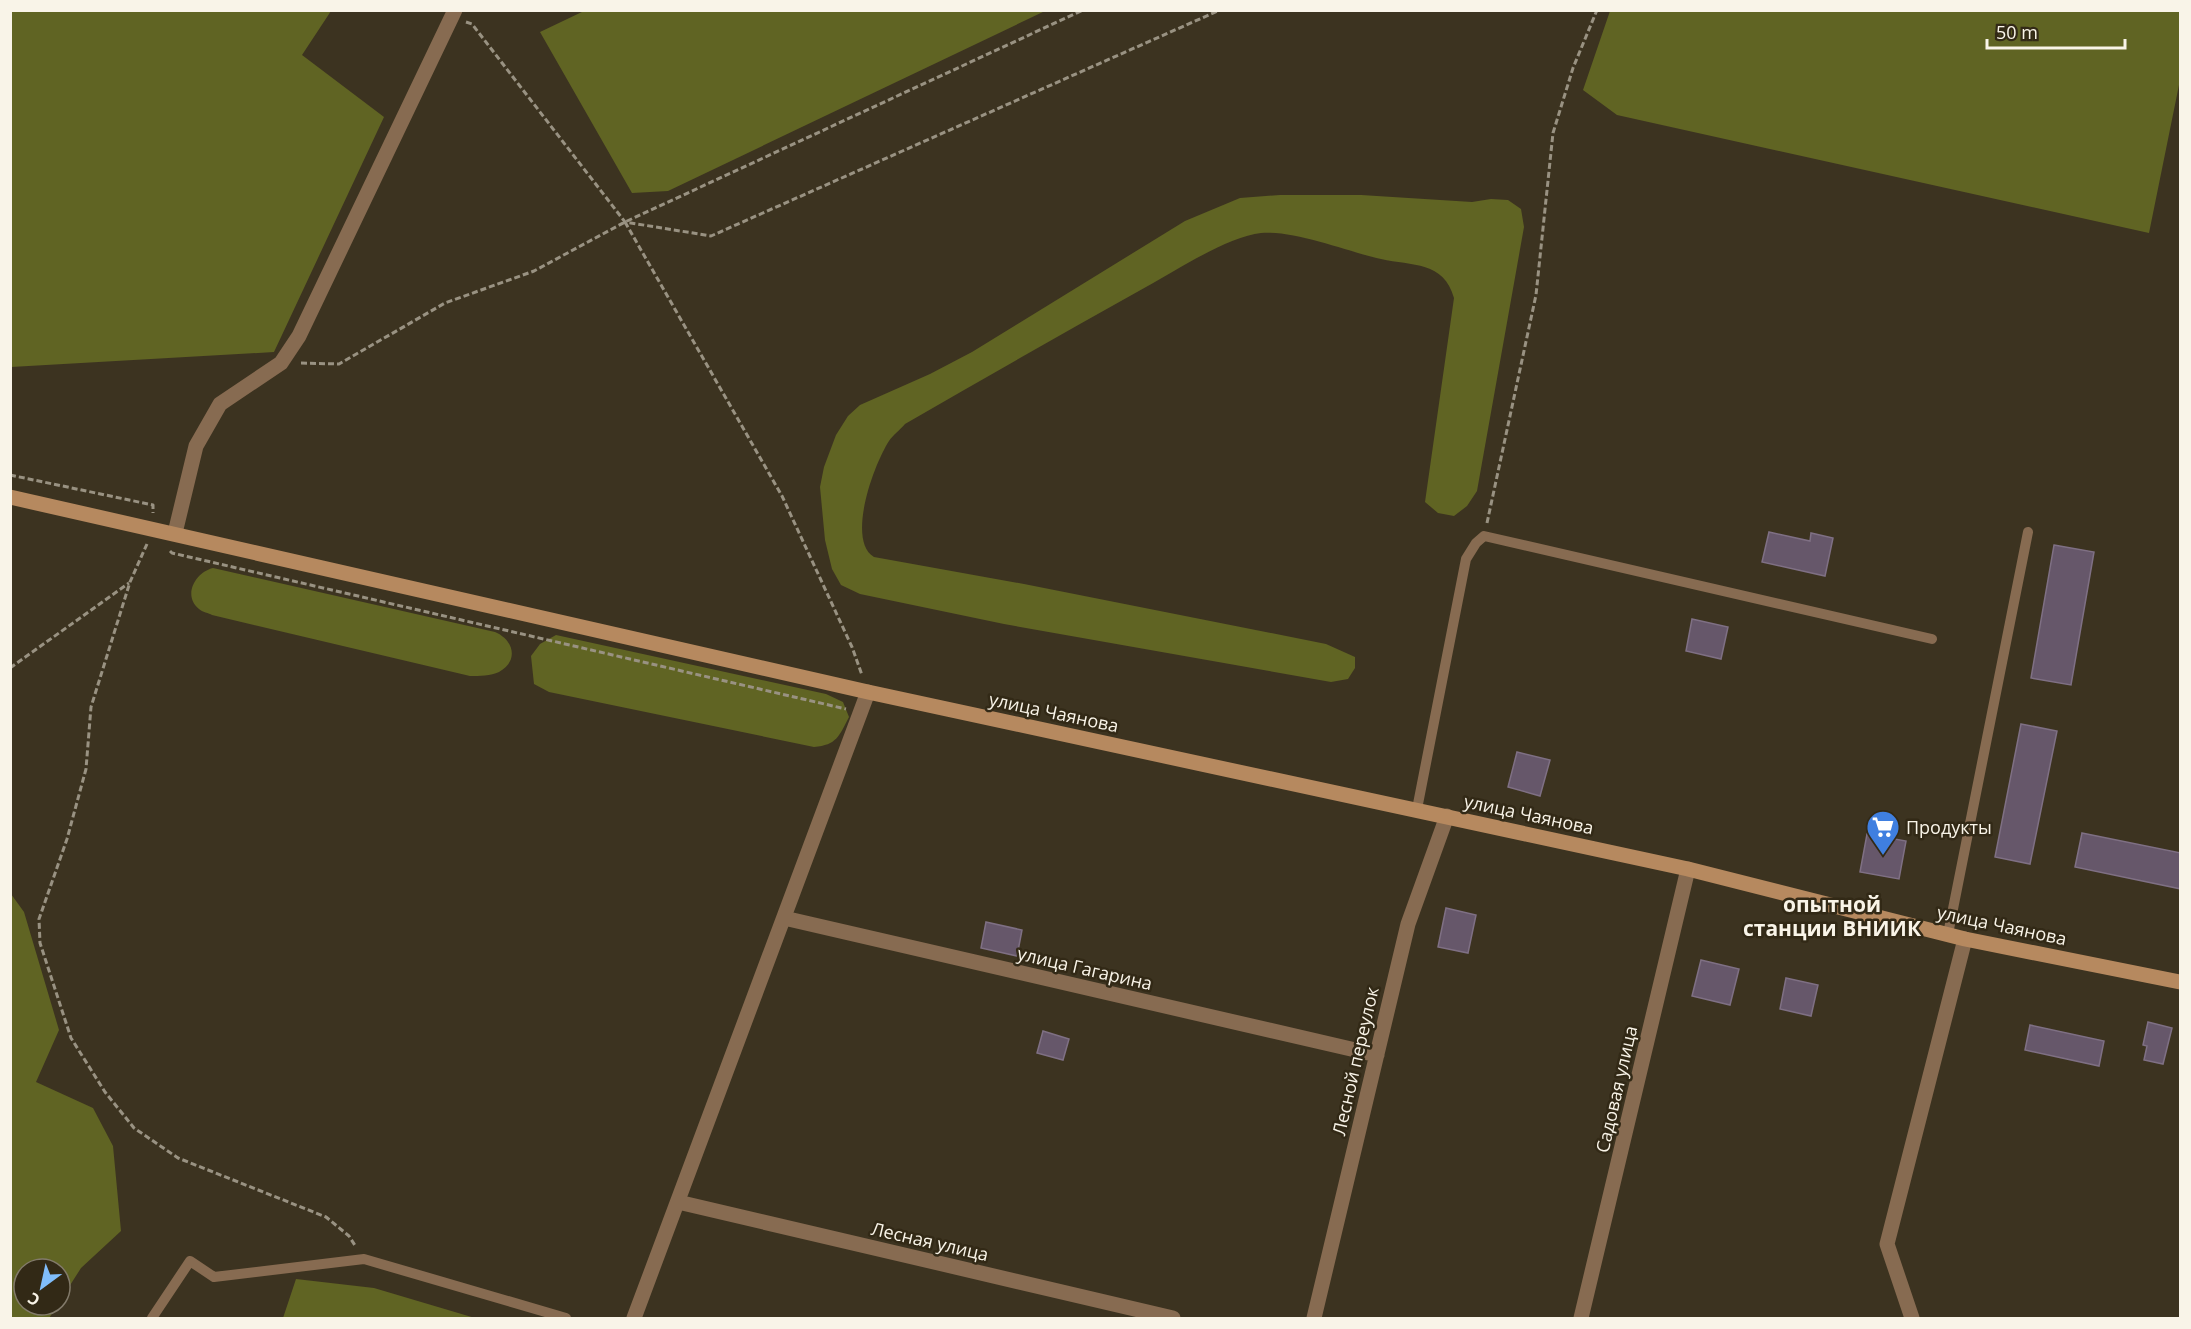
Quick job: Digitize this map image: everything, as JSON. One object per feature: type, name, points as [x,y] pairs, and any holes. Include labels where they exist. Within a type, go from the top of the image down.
[{"type":"street","points":[[175,533],[196,446],[220,404],[281,363],[299,336],[454,14]]},
{"type":"street","name":"улица Чаянова","points":[[10,497],[868,692],[1688,869],[1965,939],[2181,982]]},
{"type":"street","points":[[634,1318],[868,692]]},
{"type":"street","name":"Лесной переулок","points":[[1314,1318],[1408,924],[1447,816]]},
{"type":"street","name":"Садовая улица","points":[[1581,1318],[1688,869]]},
{"type":"street","name":"улица Гагарина","points":[[784,918],[1377,1055]]},
{"type":"street","points":[[1912,1318],[1887,1244],[1965,939]]},
{"type":"street","name":"Лесная улица","points":[[678,1202],[1173,1318]]},
{"type":"lane","points":[[1948,934],[2028,532]]},
{"type":"lane","points":[[1417,810],[1466,559],[1476,543],[1484,536],[1932,639]]},
{"type":"lane","points":[[152,1318],[190,1261],[214,1277],[363,1259],[566,1318]]},
{"type":"path","points":[[281,363],[339,364],[445,303],[534,271],[625,222],[1083,10]]},
{"type":"path","points":[[625,222],[711,236],[1220,10]]},
{"type":"path","points":[[1484,536],[1536,295],[1553,133],[1573,68],[1597,10]]},
{"type":"path","points":[[454,14],[472,24],[625,222],[782,496],[852,647],[868,692]]},
{"type":"path","points":[[154,528],[130,582],[91,707],[86,769],[39,919],[40,943],[71,1038],[105,1092],[134,1128],[178,1158],[326,1217],[349,1236],[363,1259]]},
{"type":"path","points":[[10,668],[130,582]]},
{"type":"green space","points":[[11,10],[331,11],[302,55],[384,117],[274,352],[11,367]]},
{"type":"green space","points":[[584,11],[1045,11],[668,191],[632,193],[540,32]]},
{"type":"green space","points":[[1610,11],[2180,11],[2180,80],[2149,233],[1617,115],[1583,90]]},
{"type":"green space","points":[[1280,195],[1361,195],[1472,202],[1491,199],[1508,200],[1521,209],[1524,227],[1477,491],[1467,506],[1454,516],[1438,513],[1425,502],[1454,298],[1443,277],[1425,267],[1381,259],[1304,238],[1261,233],[1234,240],[1202,255],[905,424],[889,441],[876,466],[865,501],[862,535],[866,548],[874,557],[1024,584],[1326,644],[1355,657],[1355,668],[1348,679],[1331,682],[1004,624],[860,594],[841,585],[832,569],[825,540],[820,487],[824,467],[836,435],[848,416],[860,405],[930,374],[972,352],[1185,221],[1240,198]]},
{"type":"green space","points":[[213,568],[495,632],[510,645],[512,657],[499,672],[470,676],[212,615],[200,610],[194,603],[191,591],[201,574]]},
{"type":"green space","points":[[556,635],[826,694],[843,702],[849,717],[833,742],[814,747],[549,692],[534,684],[531,656],[540,644]]},
{"type":"green space","points":[[11,894],[24,912],[59,1030],[36,1082],[93,1108],[113,1146],[121,1231],[81,1268],[72,1282],[72,1257],[12,1257],[12,1317],[50,1317],[11,1318]]},
{"type":"green space","points":[[296,1279],[374,1288],[475,1318],[283,1318]]},
{"type":"building","points":[[1769,532],[1810,541],[1811,533],[1833,538],[1825,576],[1762,562]]},
{"type":"building","points":[[2054,545],[2094,552],[2071,685],[2031,678]]},
{"type":"building","points":[[1692,619],[1728,627],[1721,659],[1686,651]]},
{"type":"building","points":[[2021,724],[2057,731],[2030,864],[1995,857]]},
{"type":"building","points":[[1517,752],[1550,760],[1540,796],[1508,787]]},
{"type":"building","points":[[2082,833],[2181,853],[2181,889],[2075,867]]},
{"type":"building","name":"Продукты","points":[[1867,834],[1906,841],[1899,879],[1860,872]]},
{"type":"building","points":[[1446,908],[1476,915],[1468,953],[1438,947]]},
{"type":"building","points":[[986,922],[1022,930],[1017,956],[981,948]]},
{"type":"building","points":[[1701,960],[1739,969],[1730,1005],[1692,996]]},
{"type":"building","points":[[1786,978],[1818,985],[1811,1016],[1780,1009]]},
{"type":"building","points":[[2148,1022],[2172,1028],[2163,1064],[2144,1060],[2147,1046],[2143,1045]]},
{"type":"building","points":[[2030,1025],[2104,1041],[2099,1066],[2025,1050]]},
{"type":"building","points":[[1043,1031],[1069,1039],[1063,1060],[1037,1053]]},
{"type":"place","name":"Продукты","points":[[1883,856]]},
{"type":"district","name":"опытной станции ВНИИК","points":[[1832,916]]}]
